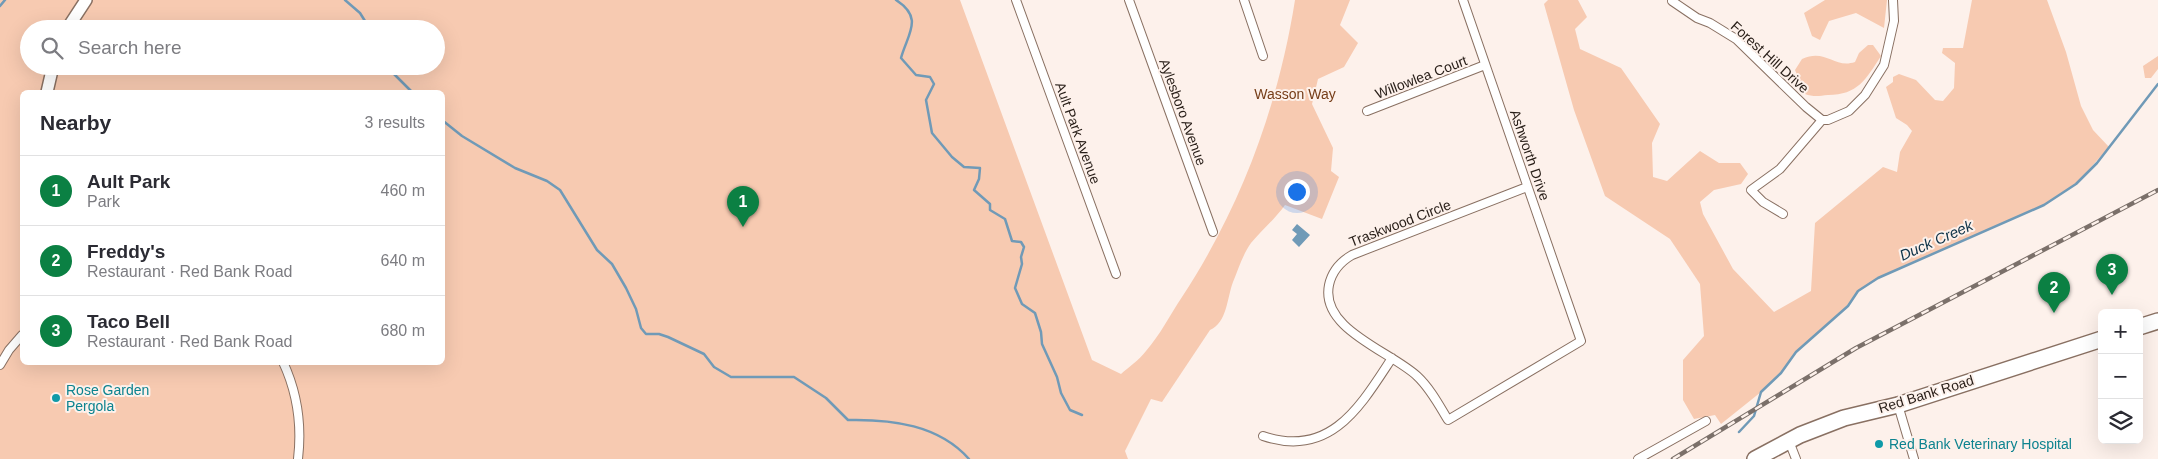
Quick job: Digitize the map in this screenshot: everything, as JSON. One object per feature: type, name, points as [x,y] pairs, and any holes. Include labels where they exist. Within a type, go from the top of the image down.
[{"type":"highway","points":[[2143,326],[2158,321]]},
{"type":"highway","name":"Red Bank Road","points":[[1755,459],[1789,440],[1844,418],[1898,405],[2098,340]]},
{"type":"street","points":[[73,20],[86,0]]},
{"type":"street","name":"Ault Park Avenue","points":[[1016,0],[1116,274]]},
{"type":"street","name":"Aylesboro Avenue","points":[[1130,0],[1213,232]]},
{"type":"street","points":[[1244,0],[1263,56]]},
{"type":"street","name":"Ashworth Drive","points":[[1463,0],[1574,318]]},
{"type":"street","points":[[1783,214],[1763,202],[1751,190],[1780,169],[1822,120],[1834,119],[1849,111],[1865,95],[1884,65],[1894,21],[1893,0]]},
{"type":"street","name":"Forest Hill Drive","points":[[1672,1],[1697,18],[1710,23],[1736,39],[1822,120]]},
{"type":"street","name":"Willowlea Court","points":[[1367,111],[1485,66]]},
{"type":"street","points":[[47,90],[51,75]]},
{"type":"street","name":"Traskwood Circle","points":[[1527,187],[1352,255],[1335,269],[1328,290],[1329,301],[1334,315],[1344,326],[1422,380],[1448,420],[1581,341],[1574,318]]},
{"type":"street","points":[[0,365],[20,337]]},
{"type":"street","points":[[1263,436],[1274,441],[1296,444],[1319,441],[1334,434],[1355,415],[1392,358]]},
{"type":"street","points":[[283,365],[297,403],[300,432],[298,459]]},
{"type":"street","points":[[1898,405],[1914,459]]},
{"type":"street","points":[[1638,459],[1706,421]]},
{"type":"street","points":[[1789,440],[1796,459]]},
{"type":"green space","name":"Wasson Way","points":[[0,0],[960,0],[1092,360],[1121,374],[1143,354],[1160,332],[1203,263],[1239,192],[1267,117],[1288,40],[1295,0],[1350,0],[1340,25],[1358,43],[1344,67],[1318,79],[1312,104],[1333,148],[1331,171],[1339,177],[1322,219],[1285,205],[1251,243],[1239,267],[1220,322],[1210,330],[1162,402],[1151,399],[1125,451],[1128,459],[0,459]]},
{"type":"green space","points":[[1548,0],[1578,0],[1587,17],[1575,29],[1580,49],[1621,68],[1660,124],[1652,143],[1653,177],[1667,181],[1700,151],[1719,163],[1740,163],[1748,174],[1741,184],[1714,190],[1700,202],[1703,214],[1733,269],[1774,312],[1811,291],[1815,223],[1883,167],[1897,172],[1900,152],[1912,131],[1907,125],[1896,118],[1886,87],[1893,82],[1893,77],[1899,74],[1916,80],[1935,100],[1943,101],[1954,88],[1955,63],[1942,53],[1943,48],[1963,48],[1972,0],[2047,0],[2066,52],[2081,106],[2093,130],[2109,147],[2076,184],[2044,205],[1878,278],[1858,291],[1848,306],[1796,352],[1781,373],[1761,392],[1721,424],[1715,415],[1694,419],[1683,400],[1683,360],[1704,336],[1700,284],[1670,239],[1605,196],[1574,110],[1544,4]]},
{"type":"green space","points":[[1825,0],[1887,0],[1884,28],[1856,13],[1829,21],[1820,40],[1812,36],[1804,13]]},
{"type":"green space","points":[[1868,45],[1873,45],[1881,56],[1871,72],[1854,89],[1838,94],[1811,96],[1805,94],[1795,70],[1802,59],[1817,56],[1841,63],[1855,62],[1859,53]]},
{"type":"green space","points":[[2158,56],[2158,69],[2151,78],[2145,78],[2143,66]]},
{"type":"water","points":[[1297,224],[1310,235],[1299,247],[1292,240],[1297,234],[1292,230]]},
{"type":"waterway","points":[[0,6],[5,0]]},
{"type":"waterway","points":[[345,0],[360,13],[364,20]]},
{"type":"waterway","points":[[896,0],[910,13],[912,20],[910,33],[901,58],[916,75],[930,77],[934,84],[926,100],[932,133],[952,157],[964,167],[980,168],[979,179],[974,190],[990,204],[990,210],[1005,219],[1012,241],[1021,242],[1024,247],[1021,257],[1022,264],[1015,288],[1022,304],[1035,313],[1041,332],[1042,344],[1057,377],[1061,393],[1070,410],[1082,415]]},
{"type":"waterway","points":[[395,75],[410,90]]},
{"type":"waterway","name":"Duck Creek","points":[[1739,432],[1754,416],[1761,392],[1781,373],[1796,352],[1848,306],[1858,291],[1878,278],[2044,205],[2076,184],[2097,163],[2158,84]]},
{"type":"waterway","points":[[445,122],[462,136],[515,168],[547,181],[560,190],[597,250],[612,264],[626,288],[636,309],[641,328],[646,334],[659,334],[668,337],[704,354],[714,367],[731,377],[794,377],[826,398],[848,420],[881,421],[914,426],[944,438],[969,459]]},
{"type":"railway","points":[[1673,459],[1856,348],[2158,190]]},
{"type":"place","name":"Ault Park","points":[[743,227]]},
{"type":"place","name":"Taco Bell","points":[[2112,295]]},
{"type":"place","name":"Freddy's","points":[[2054,313]]},
{"type":"place","name":"Rose Garden Pergola","points":[[56,398]]},
{"type":"place","name":"Red Bank Veterinary Hospital","points":[[1879,444]]}]
